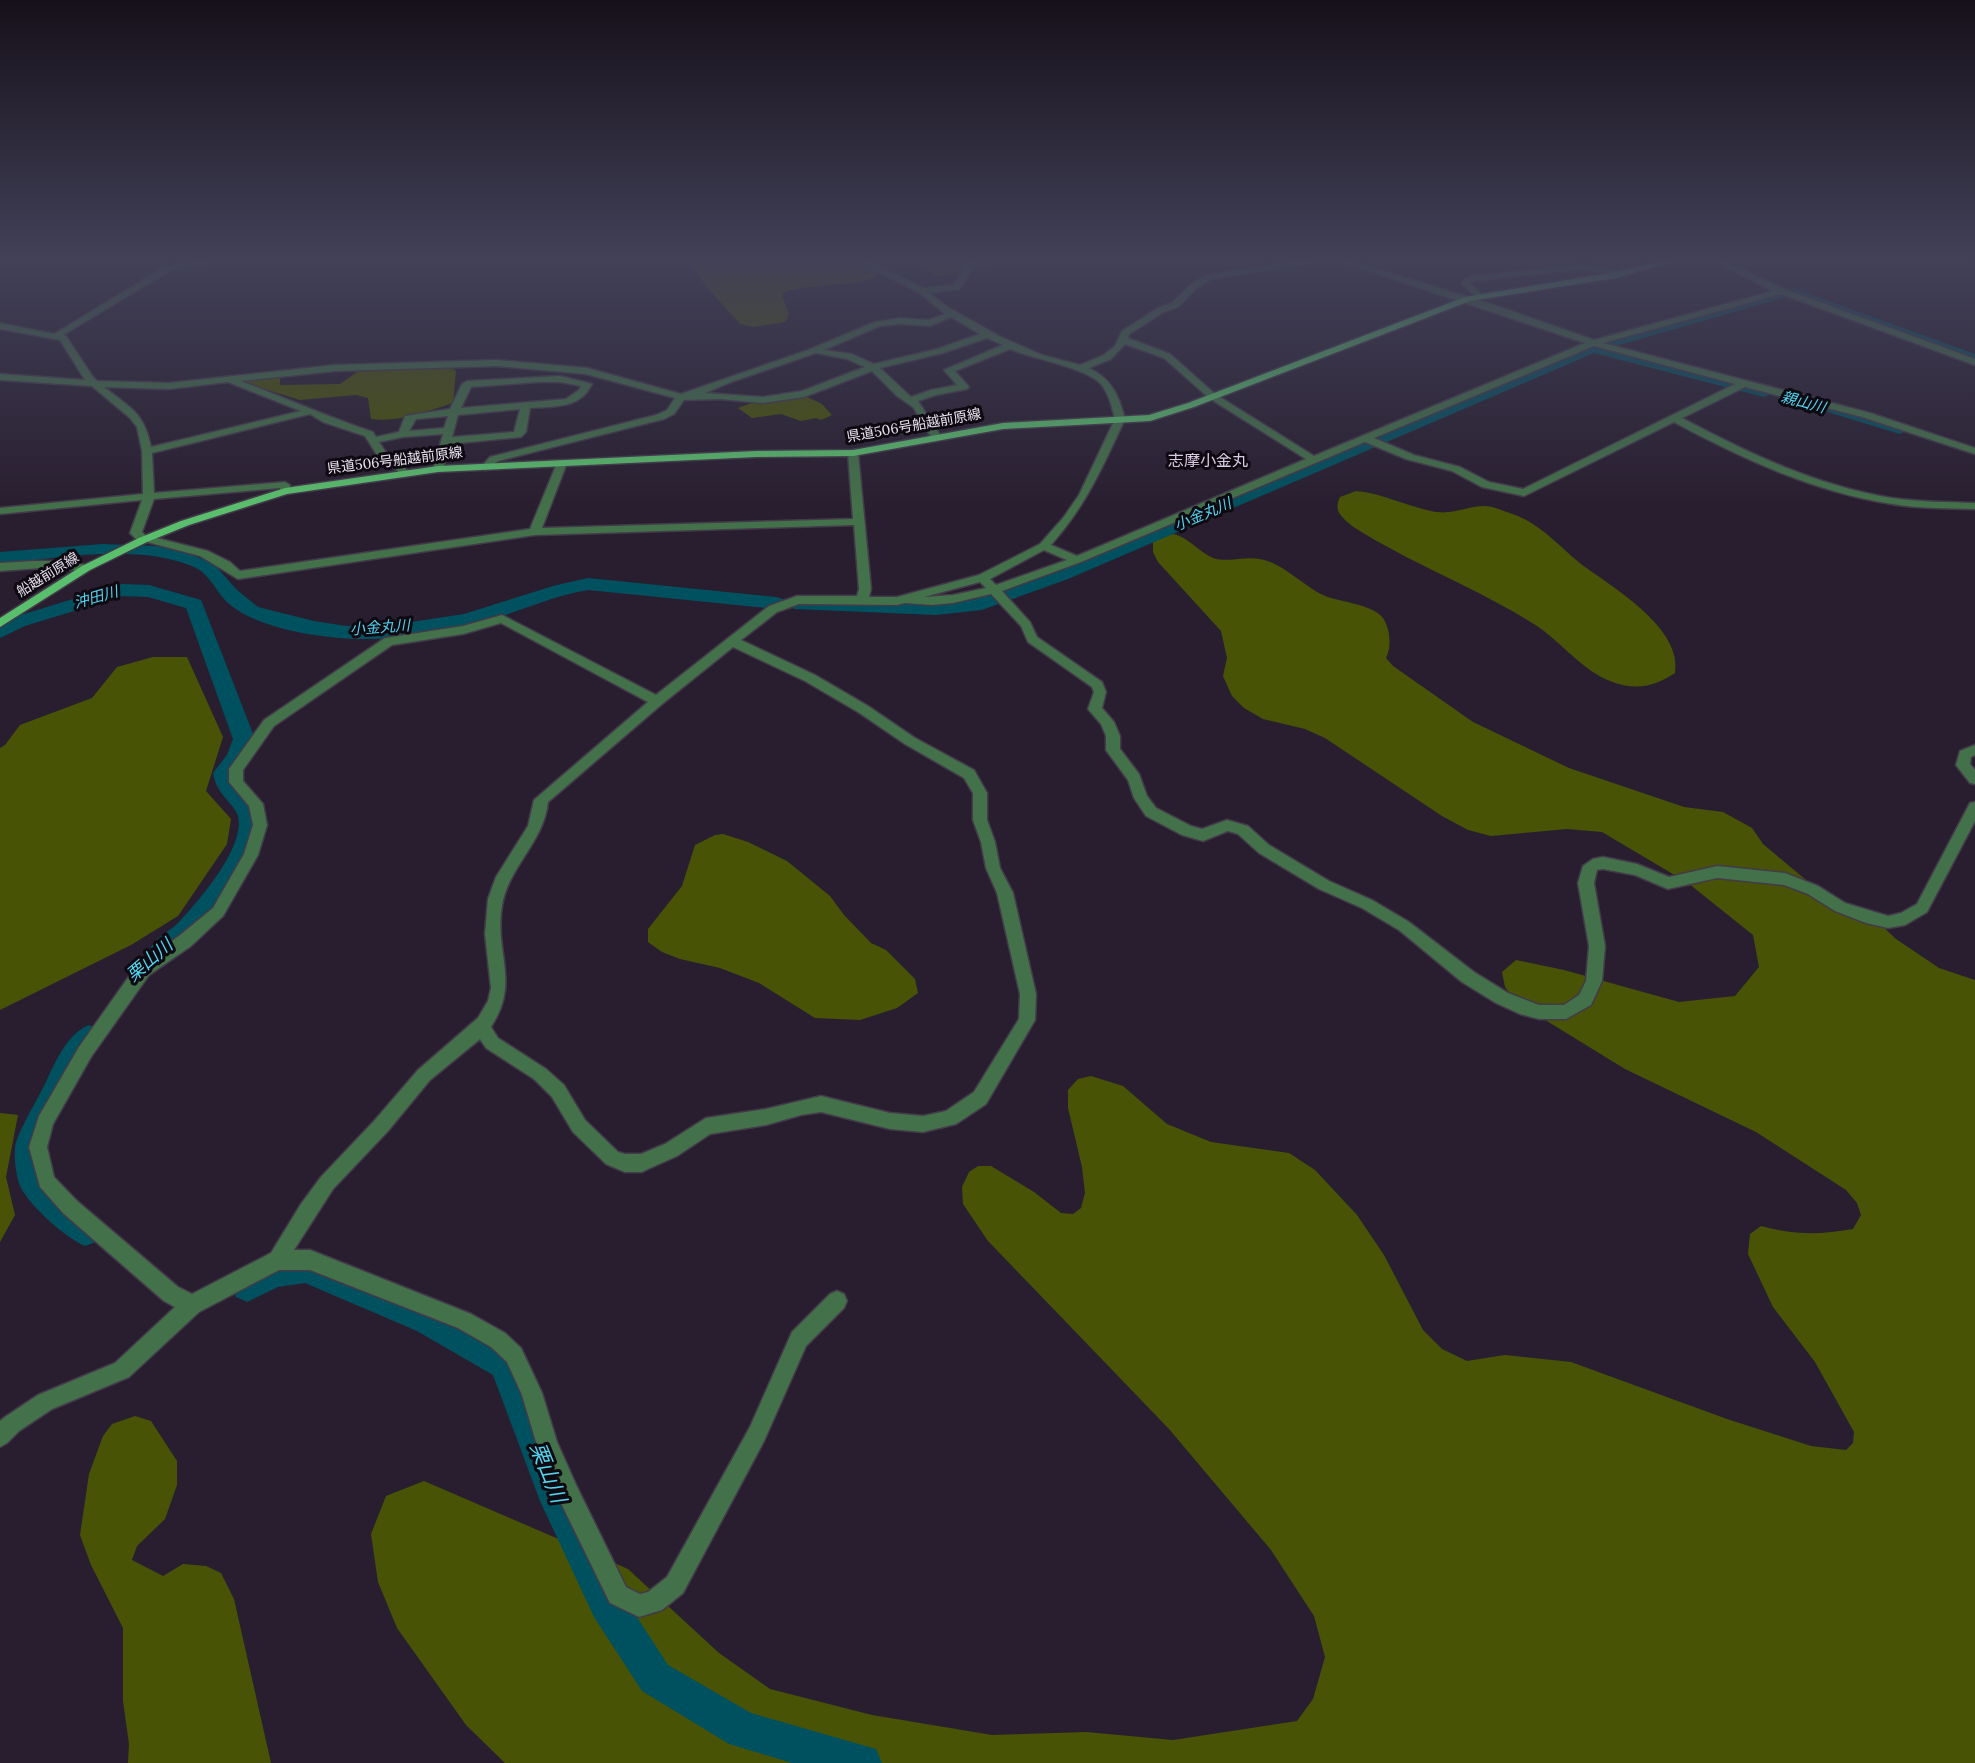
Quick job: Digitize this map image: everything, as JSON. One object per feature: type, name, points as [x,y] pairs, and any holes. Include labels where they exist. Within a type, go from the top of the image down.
[{"type":"main road","name":"県道506号船越前原線","points":[[114,555],[145,539],[229,508],[285,491],[404,473],[438,469],[756,454],[853,453],[1003,426],[1150,418],[1351,343]]},
{"type":"main road","name":"船越前原線","points":[[0,623],[86,568],[114,555]]},
{"type":"street","points":[[67,343],[94,384],[134,416],[142,427],[147,451],[149,497],[136,533],[145,539],[161,544],[198,550],[215,557],[238,575],[535,532],[858,522]]},
{"type":"street","points":[[486,467],[494,459],[660,417],[671,412],[681,397],[696,394],[831,343]]},
{"type":"street","points":[[0,377],[94,384],[168,386],[336,368],[506,364],[587,371],[681,397],[720,396],[763,399],[804,394],[873,367],[962,343]]},
{"type":"street","points":[[897,601],[982,578],[1044,546],[1067,520],[1084,495],[1120,419],[1112,394],[1099,378],[1079,369],[1040,358],[1008,343]]},
{"type":"street","points":[[1079,369],[1113,355],[1122,343]]},
{"type":"street","points":[[1133,343],[1167,356],[1212,396],[1314,460]]},
{"type":"street","points":[[278,1260],[326,1184],[425,1073],[482,1027],[494,1007],[498,992],[498,966],[493,944],[493,908],[496,893],[535,827],[541,810],[541,800],[657,701],[773,609],[797,600],[949,601],[998,595],[1593,343]]},
{"type":"street","points":[[1595,343],[1740,385],[1866,415],[1975,451]]},
{"type":"street","points":[[1924,343],[1975,362]]},
{"type":"street","points":[[912,400],[934,392],[964,387],[949,370],[1011,345]]},
{"type":"street","points":[[815,350],[834,356],[849,356],[873,367],[900,394],[912,400],[937,438]]},
{"type":"street","points":[[403,434],[409,418],[414,416],[454,412],[569,402],[583,392],[587,384],[549,379],[467,384],[454,412],[438,469]]},
{"type":"street","points":[[229,380],[311,411],[327,420],[369,434],[381,453],[404,473]]},
{"type":"street","points":[[1367,439],[1381,447],[1428,463],[1456,468],[1486,485],[1524,494],[1740,385]]},
{"type":"street","points":[[374,440],[403,434],[517,435],[521,432],[526,406]]},
{"type":"street","points":[[147,451],[311,411]]},
{"type":"street","points":[[1674,418],[1776,469],[1847,491],[1894,501],[1975,506]]},
{"type":"street","points":[[1961,446],[1975,436]]},
{"type":"street","points":[[853,453],[865,589],[862,600]]},
{"type":"street","points":[[535,532],[562,463]]},
{"type":"street","points":[[0,511],[246,487],[285,485],[285,491]]},
{"type":"street","points":[[1044,546],[1077,560]]},
{"type":"street","points":[[0,567],[72,564],[86,568]]},
{"type":"street","points":[[982,578],[1026,625],[1032,639],[1097,685],[1100,692],[1095,709],[1107,722],[1113,736],[1113,750],[1134,778],[1141,798],[1151,812],[1186,831],[1203,835],[1227,825],[1243,830],[1264,849],[1324,885],[1367,904],[1404,926],[1468,977],[1502,999],[1539,1012],[1566,1012],[1585,1000],[1594,981],[1597,946],[1586,883],[1588,870],[1593,865],[1603,863],[1637,870],[1668,883],[1683,881],[1697,874],[1717,872],[1785,879],[1813,890],[1840,907],[1888,922],[1905,919],[1922,908],[1975,807]]},
{"type":"street","points":[[192,1305],[171,1294],[70,1207],[46,1181],[38,1147],[45,1122],[85,1052],[143,970],[185,941],[218,912],[251,855],[260,825],[256,804],[236,782],[236,769],[269,723],[389,641],[464,630],[502,619],[657,701]]},
{"type":"street","points":[[482,1027],[492,1043],[540,1074],[558,1091],[579,1126],[612,1158],[624,1163],[642,1162],[661,1154],[706,1126],[766,1117],[801,1107],[820,1104],[890,1121],[923,1124],[950,1118],[980,1098],[1027,1020],[1028,994],[1005,893],[993,868],[988,842],[980,819],[980,793],[969,774],[910,741],[863,709],[810,678],[734,642]]},
{"type":"street","points":[[1975,750],[1965,754],[1963,765],[1975,779]]},
{"type":"street","points":[[0,1436],[12,1424],[45,1402],[122,1370],[192,1305],[278,1260],[310,1260],[434,1307],[498,1340],[514,1355],[532,1393],[547,1442],[569,1495],[618,1595],[639,1606],[654,1602],[675,1585],[757,1434],[799,1339],[837,1301]]},
{"type":"green space","points":[[397,367],[453,369],[456,371],[453,403],[402,418],[371,419],[368,398],[356,395],[300,400],[239,381],[280,376],[280,385],[340,384],[357,372]]},
{"type":"green space","points":[[805,396],[822,404],[832,415],[821,420],[816,418],[801,421],[781,414],[752,418],[738,408],[752,403],[768,403]]},
{"type":"green space","points":[[1356,491],[1439,512],[1452,512],[1478,506],[1491,507],[1529,522],[1643,610],[1668,640],[1675,656],[1675,673],[1660,682],[1636,687],[1619,684],[1600,676],[1537,626],[1515,612],[1374,540],[1352,526],[1338,510],[1338,502],[1340,497]]},
{"type":"green space","points":[[1174,534],[1213,558],[1224,560],[1253,558],[1267,561],[1276,564],[1323,595],[1371,609],[1383,618],[1387,627],[1390,643],[1386,658],[1393,666],[1473,722],[1569,768],[1684,807],[1723,812],[1752,828],[1763,844],[1806,880],[1834,898],[1853,905],[1896,939],[1939,968],[1975,980],[1975,1763],[505,1763],[466,1725],[397,1628],[378,1582],[371,1534],[386,1496],[424,1481],[628,1569],[719,1653],[770,1689],[872,1715],[992,1735],[1086,1732],[1173,1740],[1297,1721],[1313,1699],[1325,1657],[1314,1616],[1271,1550],[1169,1429],[988,1241],[963,1204],[962,1187],[969,1172],[978,1166],[991,1166],[1034,1192],[1061,1213],[1073,1214],[1081,1208],[1085,1193],[1082,1167],[1068,1108],[1068,1090],[1078,1079],[1091,1076],[1123,1086],[1167,1124],[1211,1142],[1289,1153],[1315,1170],[1357,1215],[1384,1255],[1423,1330],[1442,1349],[1467,1361],[1505,1355],[1571,1362],[1727,1419],[1811,1446],[1846,1450],[1853,1443],[1854,1432],[1815,1362],[1773,1307],[1748,1254],[1750,1234],[1761,1226],[1807,1233],[1853,1229],[1861,1215],[1857,1203],[1846,1190],[1756,1132],[1625,1069],[1516,1002],[1505,987],[1502,972],[1516,960],[1564,970],[1679,1002],[1735,996],[1759,967],[1753,935],[1688,883],[1602,832],[1567,829],[1491,836],[1468,830],[1442,816],[1325,738],[1305,729],[1263,719],[1244,708],[1232,696],[1223,676],[1227,658],[1221,631],[1158,562],[1153,552],[1153,539]]},
{"type":"green space","points":[[153,657],[187,657],[223,737],[206,791],[231,819],[227,844],[178,916],[131,945],[0,1010],[0,748],[5,745],[20,725],[92,698],[117,667]]},
{"type":"green space","points":[[723,834],[748,842],[787,861],[830,896],[844,915],[871,943],[886,950],[915,979],[918,993],[897,1008],[860,1020],[815,1018],[759,983],[720,968],[680,959],[662,952],[648,942],[648,929],[682,886],[695,845],[715,835]]},
{"type":"green space","points":[[0,1113],[18,1115],[6,1177],[15,1215],[0,1242]]},
{"type":"green space","points":[[135,1416],[151,1421],[177,1461],[177,1485],[165,1519],[137,1546],[132,1560],[163,1576],[183,1564],[206,1566],[221,1573],[234,1599],[271,1763],[128,1763],[129,1744],[123,1701],[123,1628],[91,1565],[80,1535],[89,1474],[103,1436],[112,1424]]},
{"type":"waterway","name":"小金丸川","points":[[1932,343],[1975,359]]},
{"type":"waterway","name":"小金丸川","points":[[795,603],[936,609],[975,606],[1061,575],[1593,348],[1764,392]]},
{"type":"waterway","name":"親山川","points":[[1827,407],[1900,429]]},
{"type":"waterway","name":"小金丸川","points":[[0,558],[103,550],[131,550],[181,556],[207,567],[230,594],[251,611],[314,628],[346,632],[405,629],[464,621],[533,598],[588,584],[776,603]]},
{"type":"waterway","name":"栗山川","points":[[0,632],[18,622],[122,590],[149,591],[194,604],[244,739],[237,758],[224,773],[228,787],[249,816],[250,828],[238,859],[206,909],[186,931],[164,947]]},
{"type":"waterway","name":"栗山川","points":[[85,1231],[56,1206],[33,1181],[29,1147],[66,1068],[89,1037]]},
{"type":"waterway","name":"栗山川","points":[[247,1286],[275,1272],[305,1268],[428,1320],[505,1364],[552,1489],[607,1604],[655,1678],[743,1730],[862,1763]]},
{"type":"district","name":"志摩小金丸","points":[[1208,461]]},
{"type":"water label","name":"沖田川","points":[[96,598]]}]
